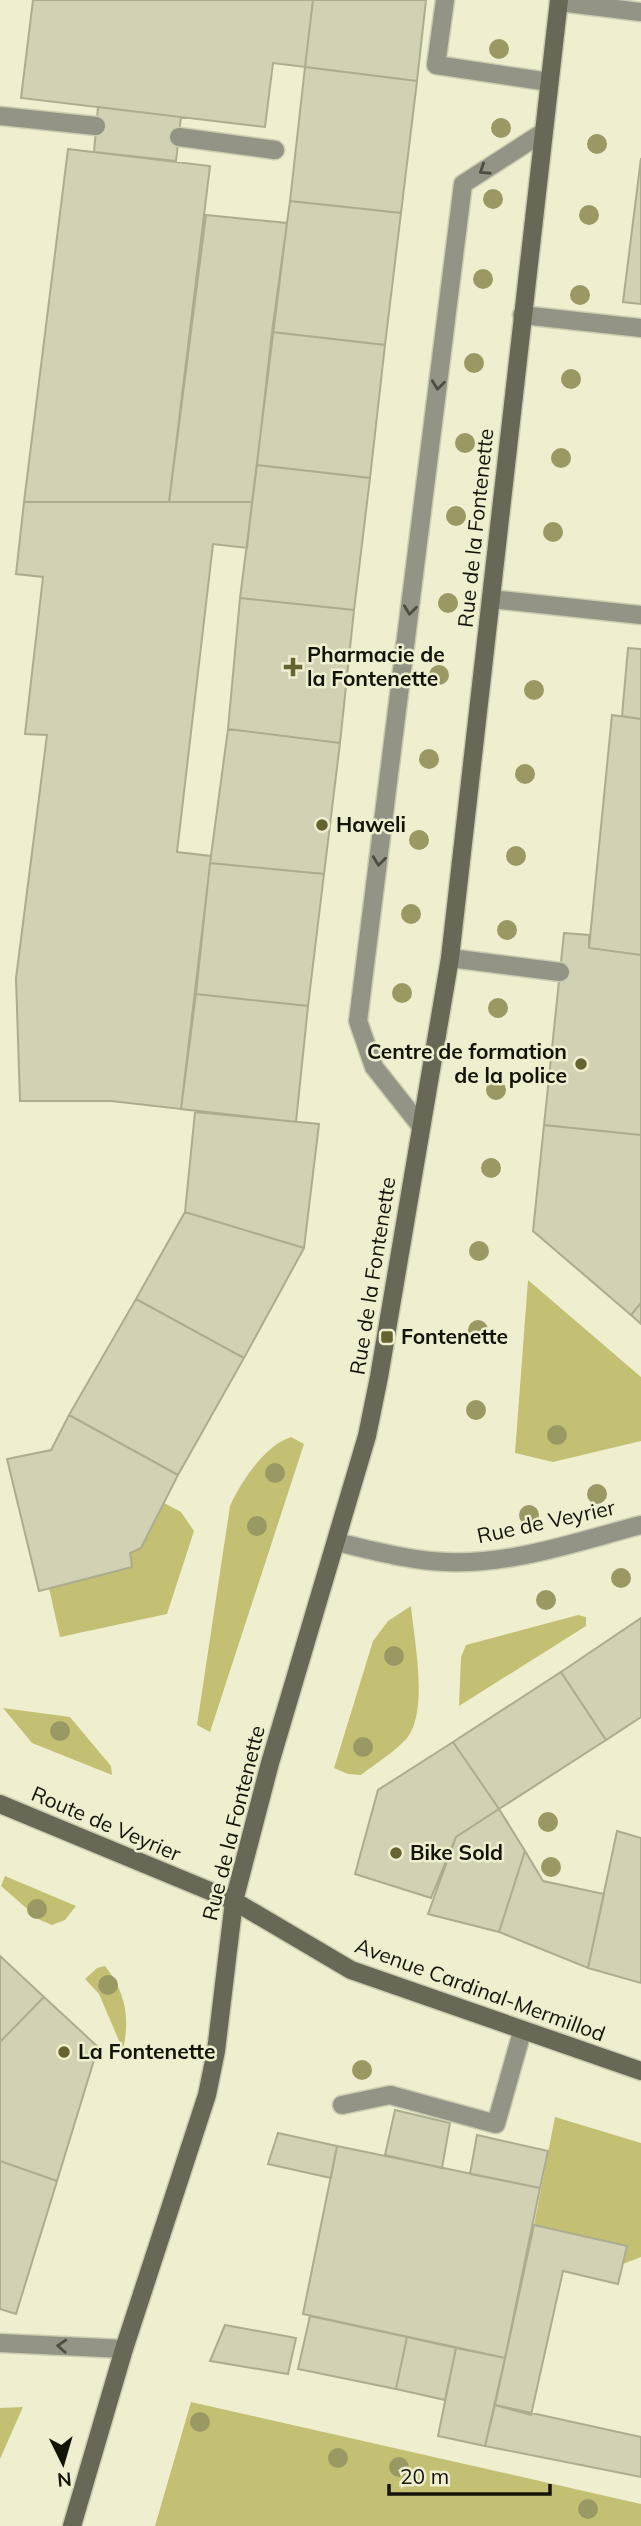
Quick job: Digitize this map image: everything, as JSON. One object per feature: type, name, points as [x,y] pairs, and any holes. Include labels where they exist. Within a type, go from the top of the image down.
[{"type":"main road","name":"Rue de la Fontenette","points":[[72,2526],[124,2349],[207,2095],[216,2051],[234,1901],[270,1763],[367,1436],[379,1377],[450,958],[541,133],[559,1]]},
{"type":"main road","name":"Route de Veyrier","points":[[0,1804],[234,1901]]},
{"type":"main road","name":"Avenue Cardinal-Mermillod","points":[[234,1901],[351,1970],[522,2032],[641,2071]]},
{"type":"street","points":[[445,0],[436,65],[549,82]]},
{"type":"street","points":[[559,1],[641,12]]},
{"type":"street","points":[[0,116],[96,126]]},
{"type":"street","points":[[420,1125],[374,1068],[358,1021],[463,184],[541,133]]},
{"type":"street","points":[[179,137],[275,150]]},
{"type":"street","points":[[522,315],[641,328]]},
{"type":"street","points":[[491,599],[641,615]]},
{"type":"street","points":[[450,958],[560,972]]},
{"type":"street","name":"Rue de Veyrier","points":[[336,1542],[445,1562],[474,1562],[540,1550],[641,1525]]},
{"type":"street","points":[[342,2105],[390,2095],[496,2124],[522,2032]]},
{"type":"street","points":[[0,2343],[124,2349]]},
{"type":"shaded area","points":[[528,1280],[641,1377],[641,1441],[553,1462],[515,1453]]},
{"type":"shaded area","points":[[291,1437],[304,1444],[210,1732],[197,1725],[230,1506],[247,1476],[263,1456],[281,1441]]},
{"type":"shaded area","points":[[164,1503],[181,1512],[194,1531],[167,1614],[60,1637],[49,1588],[132,1567],[130,1553],[141,1548]]},
{"type":"shaded area","points":[[411,1606],[419,1693],[414,1726],[397,1748],[361,1775],[348,1774],[334,1768],[373,1641],[388,1621]]},
{"type":"shaded area","points":[[578,1615],[586,1617],[586,1626],[459,1706],[461,1657],[466,1645]]},
{"type":"shaded area","points":[[3,1708],[70,1717],[111,1766],[112,1775],[32,1743]]},
{"type":"shaded area","points":[[5,1876],[76,1906],[65,1920],[52,1925],[40,1920],[1,1886]]},
{"type":"shaded area","points":[[105,1966],[118,1986],[125,2006],[123,2050],[99,1994],[85,1979],[97,1968]]},
{"type":"shaded area","points":[[555,2117],[641,2143],[641,2257],[623,2264],[627,2246],[534,2225]]},
{"type":"shaded area","points":[[191,2402],[641,2504],[641,2526],[155,2526]]},
{"type":"shaded area","points":[[23,2407],[0,2459],[0,2408]]},
{"type":"building","points":[[33,0],[313,0],[305,67],[273,63],[265,127],[21,98]]},
{"type":"building","points":[[313,0],[426,0],[417,81],[305,67]]},
{"type":"building","points":[[305,67],[417,81],[401,213],[290,201]]},
{"type":"building","points":[[98,107],[181,117],[176,161],[94,152]]},
{"type":"building","points":[[68,149],[210,166],[169,502],[24,502]]},
{"type":"building","points":[[641,158],[641,304],[623,302]]},
{"type":"building","points":[[290,201],[401,213],[385,345],[272,332]]},
{"type":"building","points":[[206,215],[287,223],[252,502],[169,502]]},
{"type":"building","points":[[272,332],[385,345],[370,478],[257,465]]},
{"type":"building","points":[[257,465],[370,478],[354,610],[240,598]]},
{"type":"building","points":[[24,502],[252,502],[247,548],[213,544],[177,852],[211,856],[181,1109],[111,1101],[20,1101],[16,978],[47,735],[25,734],[43,577],[16,574]]},
{"type":"building","points":[[240,598],[354,610],[340,743],[228,729]]},
{"type":"building","points":[[628,648],[641,649],[641,719],[622,716]]},
{"type":"building","points":[[612,715],[641,719],[641,955],[589,948]]},
{"type":"building","points":[[228,729],[340,743],[324,874],[210,863]]},
{"type":"building","points":[[210,863],[324,874],[308,1006],[196,994]]},
{"type":"building","points":[[564,933],[589,935],[589,948],[641,955],[641,1135],[544,1125]]},
{"type":"building","points":[[196,994],[308,1006],[296,1122],[181,1109]]},
{"type":"building","points":[[195,1112],[319,1124],[304,1248],[185,1212]]},
{"type":"building","points":[[544,1125],[641,1135],[641,1303],[631,1315],[533,1231]]},
{"type":"building","points":[[185,1212],[304,1248],[244,1358],[136,1299]]},
{"type":"building","points":[[136,1299],[244,1358],[178,1475],[69,1415]]},
{"type":"building","points":[[641,1303],[641,1324],[631,1315]]},
{"type":"building","points":[[69,1415],[178,1475],[141,1548],[130,1553],[132,1567],[39,1591],[7,1459],[51,1450]]},
{"type":"building","points":[[641,1618],[641,1717],[606,1740],[561,1672]]},
{"type":"building","points":[[561,1672],[606,1740],[499,1809],[453,1742]]},
{"type":"building","points":[[453,1742],[499,1809],[456,1837],[431,1898],[355,1874],[378,1790]]},
{"type":"building","points":[[499,1809],[525,1851],[499,1932],[428,1914],[456,1837]]},
{"type":"building","points":[[617,1831],[641,1838],[641,1983],[588,1968]]},
{"type":"building","points":[[525,1851],[543,1881],[604,1894],[588,1968],[499,1932]]},
{"type":"building","points":[[0,1956],[44,1997],[0,2042]]},
{"type":"building","points":[[44,1997],[98,2047],[57,2181],[0,2161],[0,2042]]},
{"type":"building","points":[[395,2110],[450,2123],[442,2168],[385,2155]]},
{"type":"building","points":[[278,2133],[337,2146],[331,2178],[268,2164]]},
{"type":"building","points":[[477,2135],[548,2151],[540,2188],[470,2174]]},
{"type":"building","points":[[337,2146],[540,2188],[505,2358],[303,2314]]},
{"type":"building","points":[[0,2161],[57,2181],[16,2314],[0,2309]]},
{"type":"building","points":[[534,2225],[627,2246],[618,2284],[563,2271],[531,2415],[495,2405]]},
{"type":"building","points":[[310,2316],[407,2337],[396,2389],[298,2369]]},
{"type":"building","points":[[225,2325],[296,2338],[288,2374],[210,2361]]},
{"type":"building","points":[[407,2337],[456,2348],[445,2400],[396,2389]]},
{"type":"building","points":[[456,2348],[505,2358],[485,2446],[438,2436]]},
{"type":"building","points":[[495,2405],[641,2437],[641,2477],[485,2446]]},
{"type":"place","name":"Pharmacie de la Fontenette","points":[[293,667]]},
{"type":"place","name":"Haweli","points":[[322,825]]},
{"type":"place","name":"Centre de formation de la police","points":[[581,1064]]},
{"type":"place","name":"Fontenette","points":[[387,1337]]},
{"type":"place","name":"Bike Sold","points":[[396,1853]]},
{"type":"place","name":"La Fontenette","points":[[64,2052]]}]
